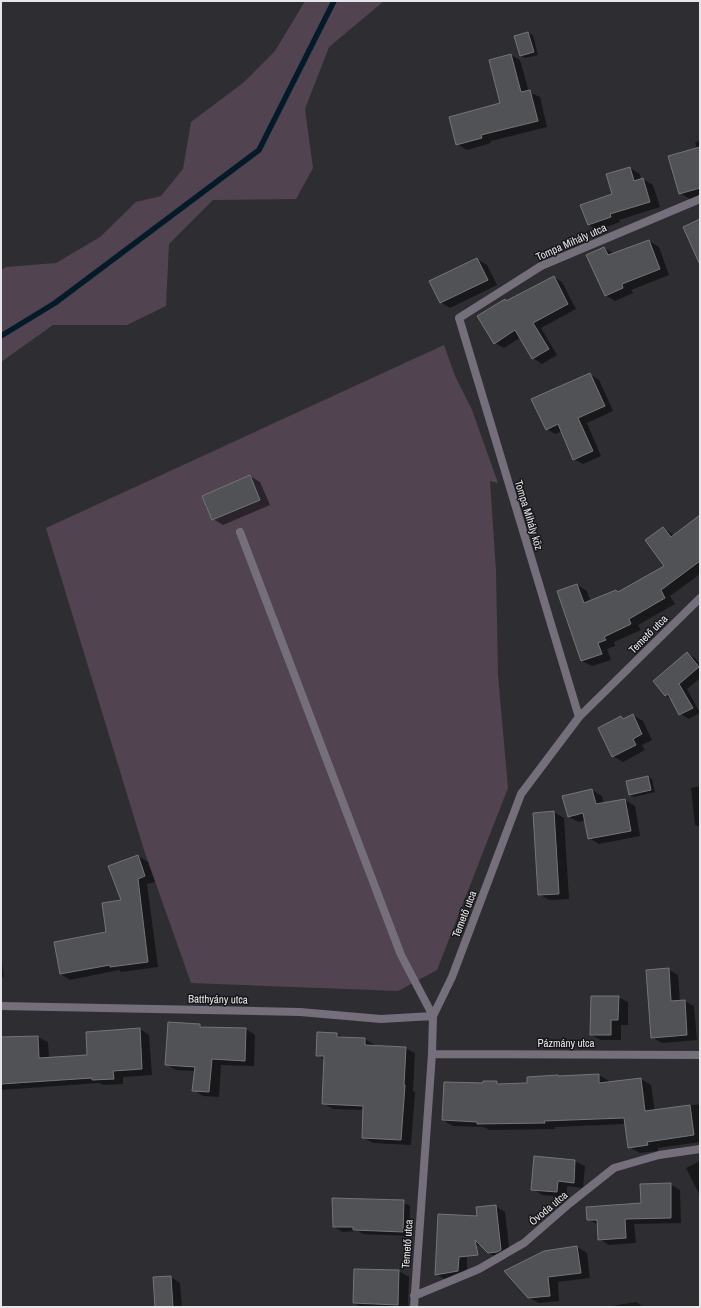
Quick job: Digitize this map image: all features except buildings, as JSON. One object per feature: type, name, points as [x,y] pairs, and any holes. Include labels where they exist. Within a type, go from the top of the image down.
[{"type":"street","name":"Tompa Mihály utca","points":[[459,318],[541,266],[700,199]]},
{"type":"street","name":"Tompa Mihály köz","points":[[459,318],[579,717]]},
{"type":"street","points":[[240,532],[401,956],[433,1016]]},
{"type":"street","name":"Temető utca","points":[[414,1307],[432,1054],[433,1016],[452,976],[521,794],[579,717],[700,598]]},
{"type":"street","name":"Batthyány utca","points":[[1,1006],[300,1012],[381,1019],[433,1016]]},
{"type":"street","name":"Pázmány utca","points":[[432,1054],[700,1055]]},
{"type":"street","name":"Óvoda utca","points":[[414,1296],[479,1269],[524,1243],[570,1203],[614,1168],[659,1155],[700,1149]]},
{"type":"shaded area","points":[[305,1],[384,1],[329,47],[305,109],[313,168],[296,199],[213,200],[169,244],[166,306],[127,325],[53,325],[1,362],[1,270],[6,267],[56,263],[100,237],[136,202],[161,196],[183,169],[191,122],[243,83],[275,51]]},
{"type":"shaded area","points":[[444,345],[455,376],[472,410],[498,483],[490,481],[496,571],[498,675],[508,788],[437,970],[398,991],[191,983],[144,850],[46,528]]},
{"type":"waterway","points":[[1,336],[55,303],[259,150],[334,1]]}]
